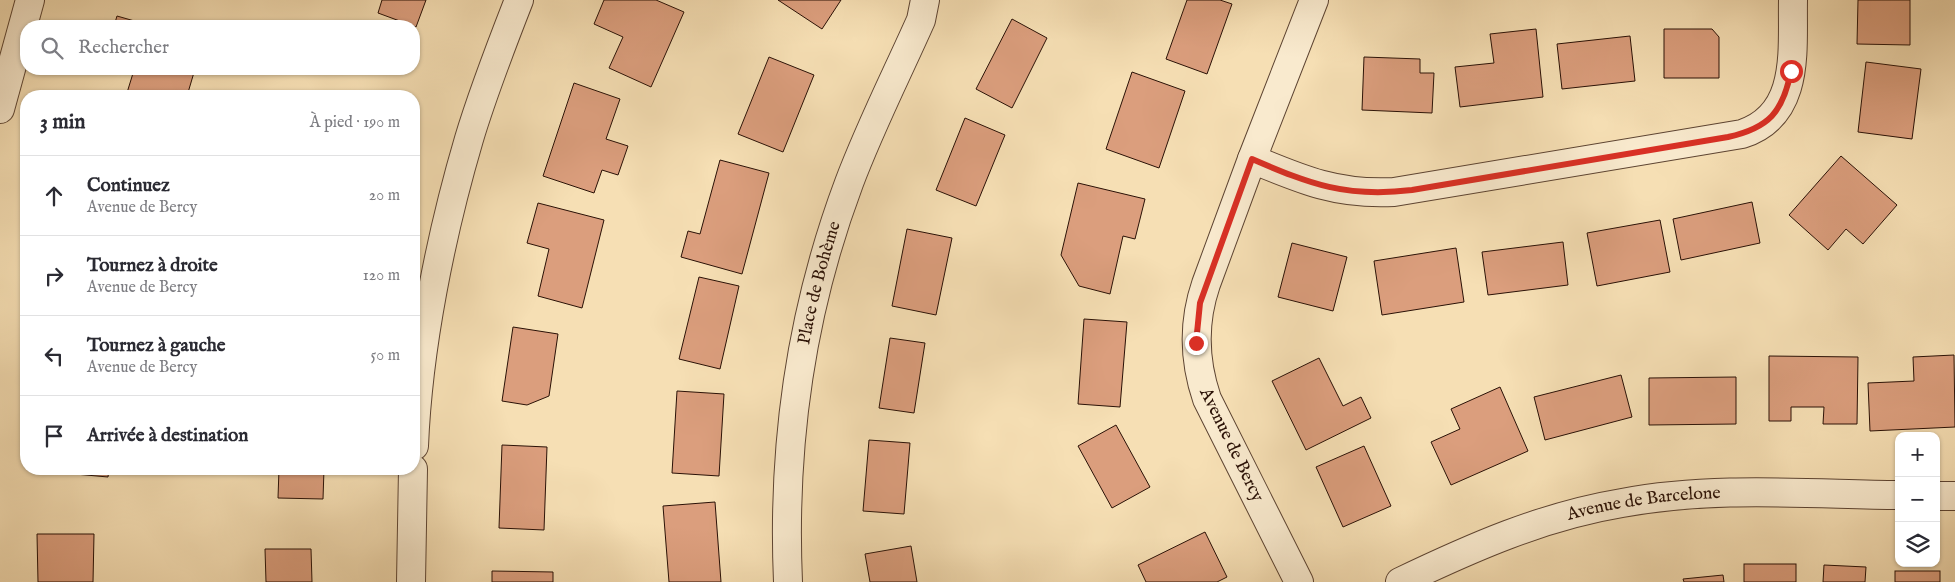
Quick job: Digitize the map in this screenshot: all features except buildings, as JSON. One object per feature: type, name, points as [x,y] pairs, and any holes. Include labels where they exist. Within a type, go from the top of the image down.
[{"type":"street","points":[[24,20],[30,0]]},
{"type":"street","points":[[420,388],[426,331],[450,215],[469,140],[519,0]]},
{"type":"street","name":"Place de Bohème","points":[[788,582],[788,463],[792,419],[808,322],[848,185],[866,139],[921,20],[925,0]]},
{"type":"street","name":"Avenue de Bercy","points":[[1299,582],[1212,412],[1201,383],[1196,336],[1200,303],[1252,159],[1314,0]]},
{"type":"street","points":[[1252,159],[1302,180],[1339,190],[1365,193],[1394,192],[1742,134],[1764,124],[1775,113],[1788,86],[1791,71],[1793,0]]},
{"type":"street","points":[[0,109],[20,36]]},
{"type":"street","points":[[411,582],[413,475]]},
{"type":"street","name":"Avenue de Barcelone","points":[[1400,582],[1513,532],[1571,514],[1622,502],[1719,493],[1895,495]]},
{"type":"street","points":[[1940,496],[1955,496]]},
{"type":"route","points":[[1196,343],[1200,303],[1252,159],[1302,180],[1339,190],[1374,193],[1412,190],[1742,134],[1764,124],[1775,113],[1788,86],[1791,71]]}]
